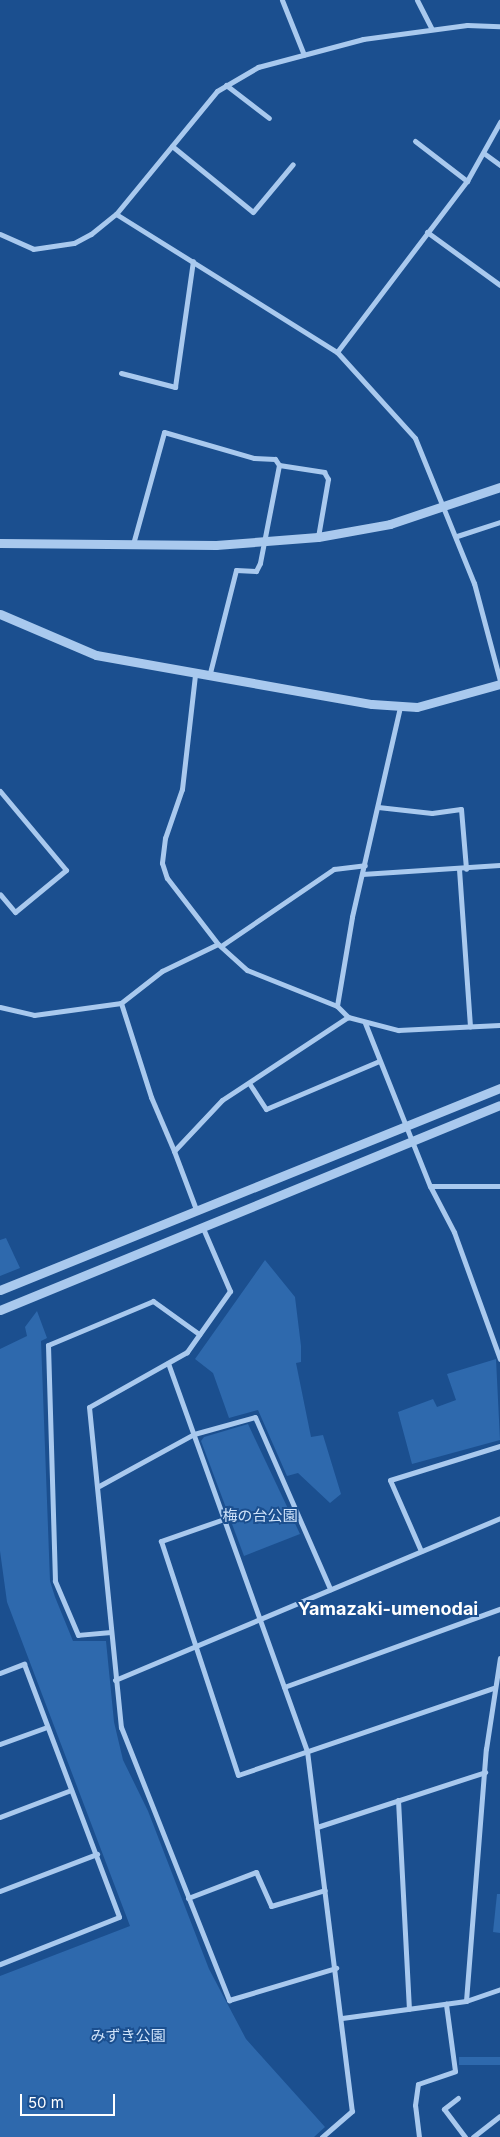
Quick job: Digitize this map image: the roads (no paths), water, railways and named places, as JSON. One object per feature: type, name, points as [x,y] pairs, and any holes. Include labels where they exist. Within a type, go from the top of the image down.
[{"type":"street","points":[[282,0],[304,55]]},
{"type":"street","points":[[417,0],[431,28]]},
{"type":"street","points":[[0,234],[33,249],[74,244],[116,214],[172,146],[226,85],[258,67],[304,55],[431,28],[500,26]]},
{"type":"street","points":[[226,85],[269,118]]},
{"type":"street","points":[[337,352],[467,181],[485,154],[500,122]]},
{"type":"street","points":[[415,141],[467,181]]},
{"type":"street","points":[[172,146],[253,212],[293,164]]},
{"type":"street","points":[[485,154],[500,165]]},
{"type":"street","points":[[0,614],[96,655],[209,678],[400,707],[435,704],[500,683],[457,536],[415,438],[337,352],[116,214]]},
{"type":"street","points":[[427,232],[500,285]]},
{"type":"street","points":[[121,374],[175,388],[193,261]]},
{"type":"street","points":[[133,544],[164,432],[254,458],[276,459],[279,465],[256,571],[236,570],[209,678]]},
{"type":"street","points":[[279,465],[324,472],[328,478],[318,537]]},
{"type":"street","points":[[0,543],[262,543],[318,537],[446,508],[500,487]]},
{"type":"street","points":[[457,536],[500,522]]},
{"type":"street","points":[[195,675],[182,789],[162,863],[178,896],[220,945],[260,978],[337,1006],[348,1017],[365,1023],[423,1031],[500,1025]]},
{"type":"street","points":[[337,1006],[362,874],[400,707]]},
{"type":"street","points":[[0,791],[66,870],[14,912],[0,894]]},
{"type":"street","points":[[378,807],[432,813],[462,809],[470,1027]]},
{"type":"street","points":[[0,1007],[34,1015],[121,1003],[162,971],[220,945],[334,869],[365,865]]},
{"type":"street","points":[[362,874],[463,869],[500,865]]},
{"type":"street","points":[[121,1003],[151,1098],[197,1212]]},
{"type":"street","points":[[174,1151],[196,1123],[249,1083],[348,1017]]},
{"type":"street","points":[[365,1023],[411,1142],[430,1186],[454,1232],[500,1359]]},
{"type":"street","points":[[249,1083],[266,1109],[379,1062]]},
{"type":"street","points":[[0,1290],[197,1212],[404,1125],[500,1088]]},
{"type":"street","points":[[0,1310],[500,1105]]},
{"type":"street","points":[[430,1186],[500,1186]]},
{"type":"street","points":[[201,1226],[230,1291],[188,1352],[89,1407],[99,1486],[115,1680],[126,1749],[229,2000],[336,1968]]},
{"type":"street","points":[[111,1632],[78,1635],[56,1581],[48,1345],[153,1301],[200,1334]]},
{"type":"street","points":[[168,1362],[307,1750],[336,1968],[352,2111],[322,2137]]},
{"type":"street","points":[[99,1486],[194,1434],[255,1417],[330,1589]]},
{"type":"street","points":[[420,1551],[390,1480],[500,1446]]},
{"type":"street","points":[[115,1680],[500,1518]]},
{"type":"street","points":[[224,1519],[161,1541],[238,1775],[494,1688]]},
{"type":"street","points":[[284,1687],[500,1609]]},
{"type":"street","points":[[466,2001],[485,1772],[494,1688],[500,1658]]},
{"type":"street","points":[[0,1673],[24,1664],[119,1917],[0,1964]]},
{"type":"street","points":[[0,1744],[47,1727]]},
{"type":"street","points":[[317,1827],[485,1772]]},
{"type":"street","points":[[0,1817],[71,1790]]},
{"type":"street","points":[[398,1800],[409,2009]]},
{"type":"street","points":[[0,1891],[96,1854]]},
{"type":"street","points":[[188,1898],[256,1872],[271,1906],[325,1890]]},
{"type":"street","points":[[342,2018],[466,2001],[500,1989]]},
{"type":"street","points":[[418,2137],[415,2106],[418,2084],[455,2071],[446,2004]]},
{"type":"street","points":[[458,2098],[444,2109],[465,2137]]},
{"type":"street","points":[[473,2137],[500,2116]]},
{"type":"district","name":"Yamazaki-umenodai","points":[[388,1609]]},
{"type":"park label","name":"梅の台公園","points":[[260,1516]]},
{"type":"park label","name":"みずき公園","points":[[128,2036]]}]
